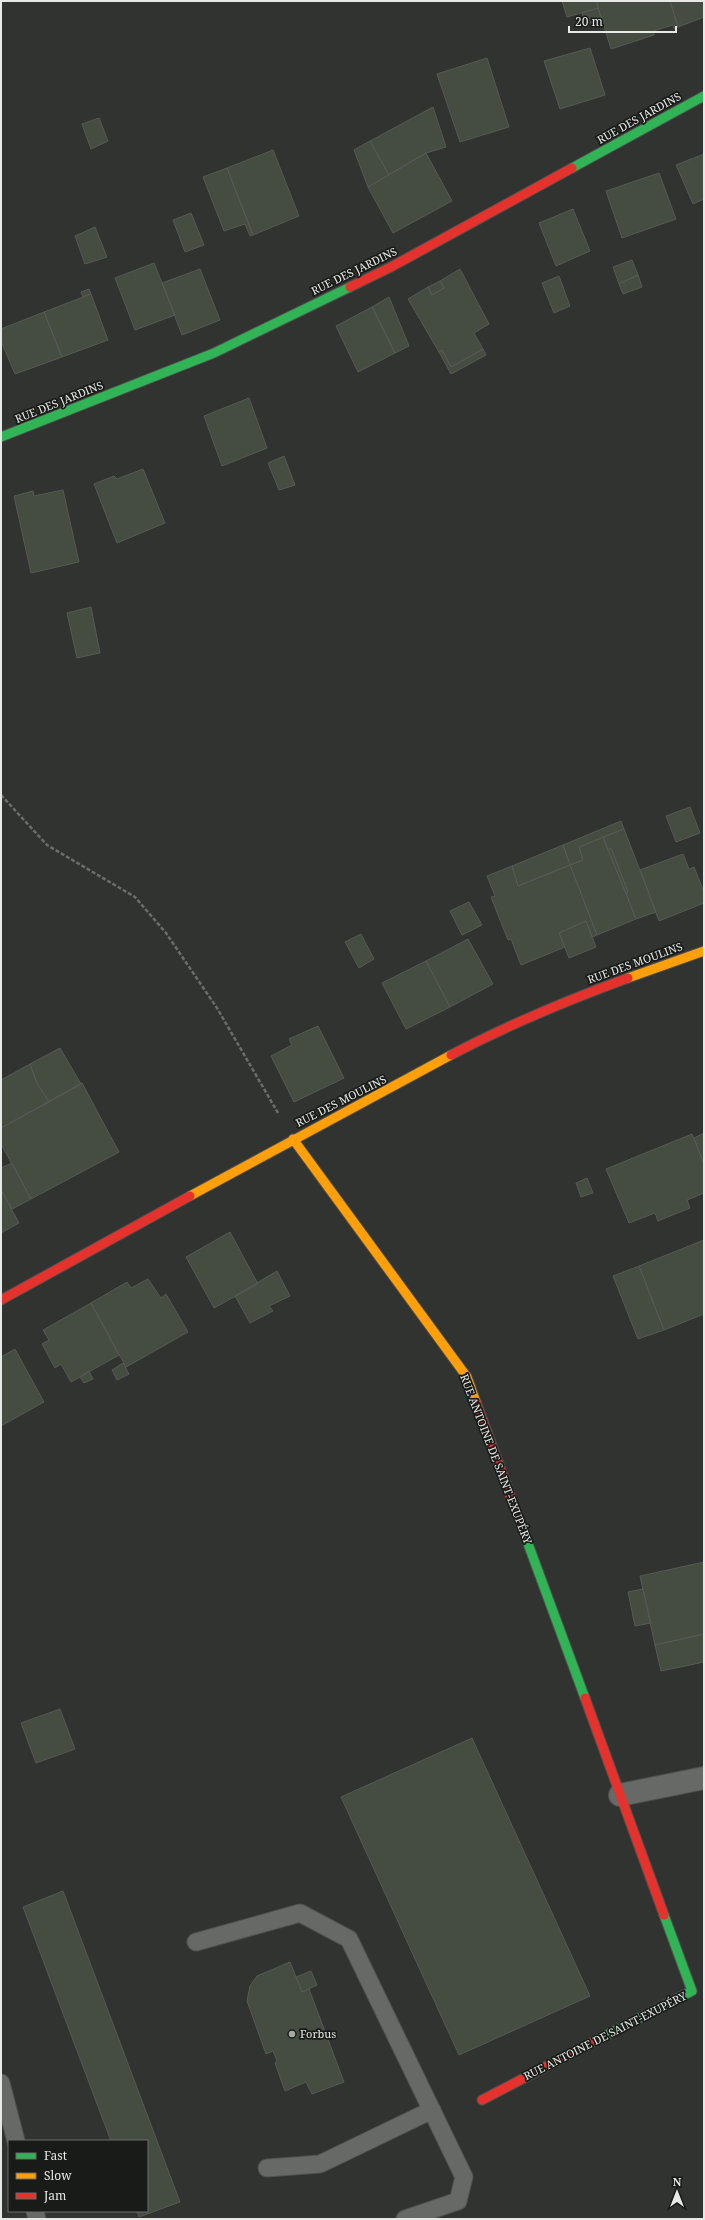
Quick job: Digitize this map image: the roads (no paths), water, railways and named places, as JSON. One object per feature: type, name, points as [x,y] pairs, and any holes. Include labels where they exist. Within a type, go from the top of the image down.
[{"type":"street","name":"RUE DES JARDINS","points":[[1,438],[228,347],[391,268],[704,96]]},
{"type":"street","name":"RUE DES MOULINS","points":[[1,1300],[293,1139],[489,1035],[571,999],[704,951]]},
{"type":"street","name":"RUE ANTOINE DE SAINT-EXUPÉRY","points":[[293,1139],[467,1377],[692,1991],[482,2100]]},
{"type":"street","points":[[620,1795],[704,1778]]},
{"type":"lane","points":[[196,1942],[300,1913],[349,1938],[464,2177],[458,2201],[405,2219]]},
{"type":"lane","points":[[1,2083],[16,2140]]},
{"type":"lane","points":[[267,2168],[320,2164],[432,2110]]},
{"type":"place","name":"Forbus","points":[[292,2034]]}]
